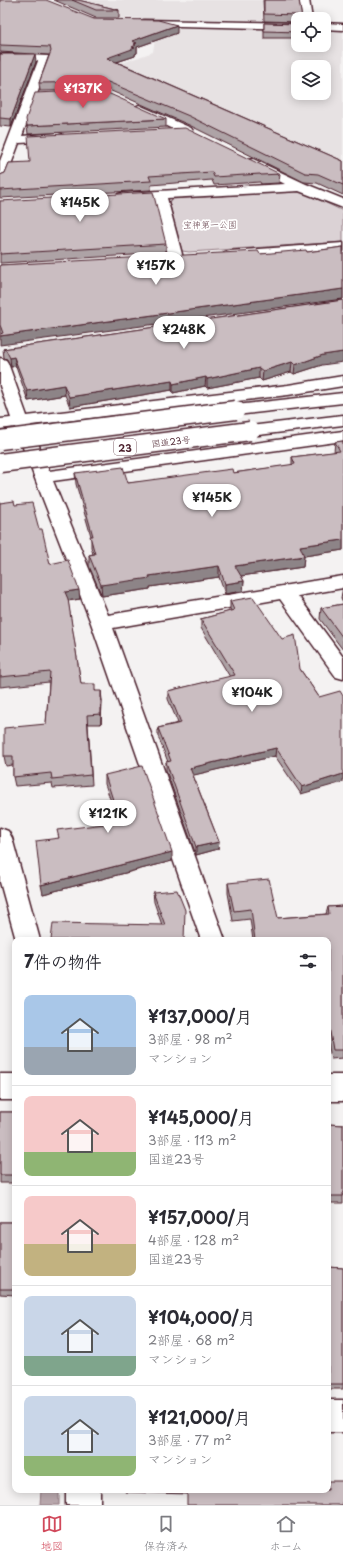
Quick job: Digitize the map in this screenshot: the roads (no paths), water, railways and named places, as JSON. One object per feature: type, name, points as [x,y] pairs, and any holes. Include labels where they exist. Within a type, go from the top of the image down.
[{"type":"main road","points":[[304,0],[306,12]]},
{"type":"main road","points":[[134,23],[291,26]]},
{"type":"main road","points":[[331,26],[343,27]]},
{"type":"main road","points":[[0,57],[45,58],[16,140],[0,178]]},
{"type":"main road","points":[[31,97],[46,96]]},
{"type":"main road","points":[[132,106],[201,138]]},
{"type":"main road","points":[[163,132],[187,131]]},
{"type":"main road","points":[[16,140],[70,137]]},
{"type":"main road","points":[[244,159],[343,204]]},
{"type":"main road","points":[[107,198],[301,186]]},
{"type":"main road","points":[[160,195],[176,258]]},
{"type":"main road","points":[[216,256],[343,247]]},
{"type":"main road","points":[[161,259],[192,257]]},
{"type":"main road","points":[[3,356],[21,422],[101,623],[212,937]]},
{"type":"main road","points":[[0,424],[288,390],[343,381]]},
{"type":"main road","name":"23","points":[[0,440],[343,398]]},
{"type":"main road","name":"国道23号","points":[[0,463],[343,420]]},
{"type":"main road","points":[[43,477],[343,436]]},
{"type":"main road","points":[[101,623],[343,582]]},
{"type":"main road","points":[[285,592],[343,672]]},
{"type":"main road","points":[[0,838],[27,937]]},
{"type":"main road","points":[[0,1087],[12,1087]]},
{"type":"main road","points":[[331,1088],[343,1088]]},
{"type":"main road","points":[[331,1416],[343,1416]]},
{"type":"main road","points":[[82,1505],[83,1493]]},
{"type":"park label","name":"宝神第一公園","points":[[210,224]]}]
